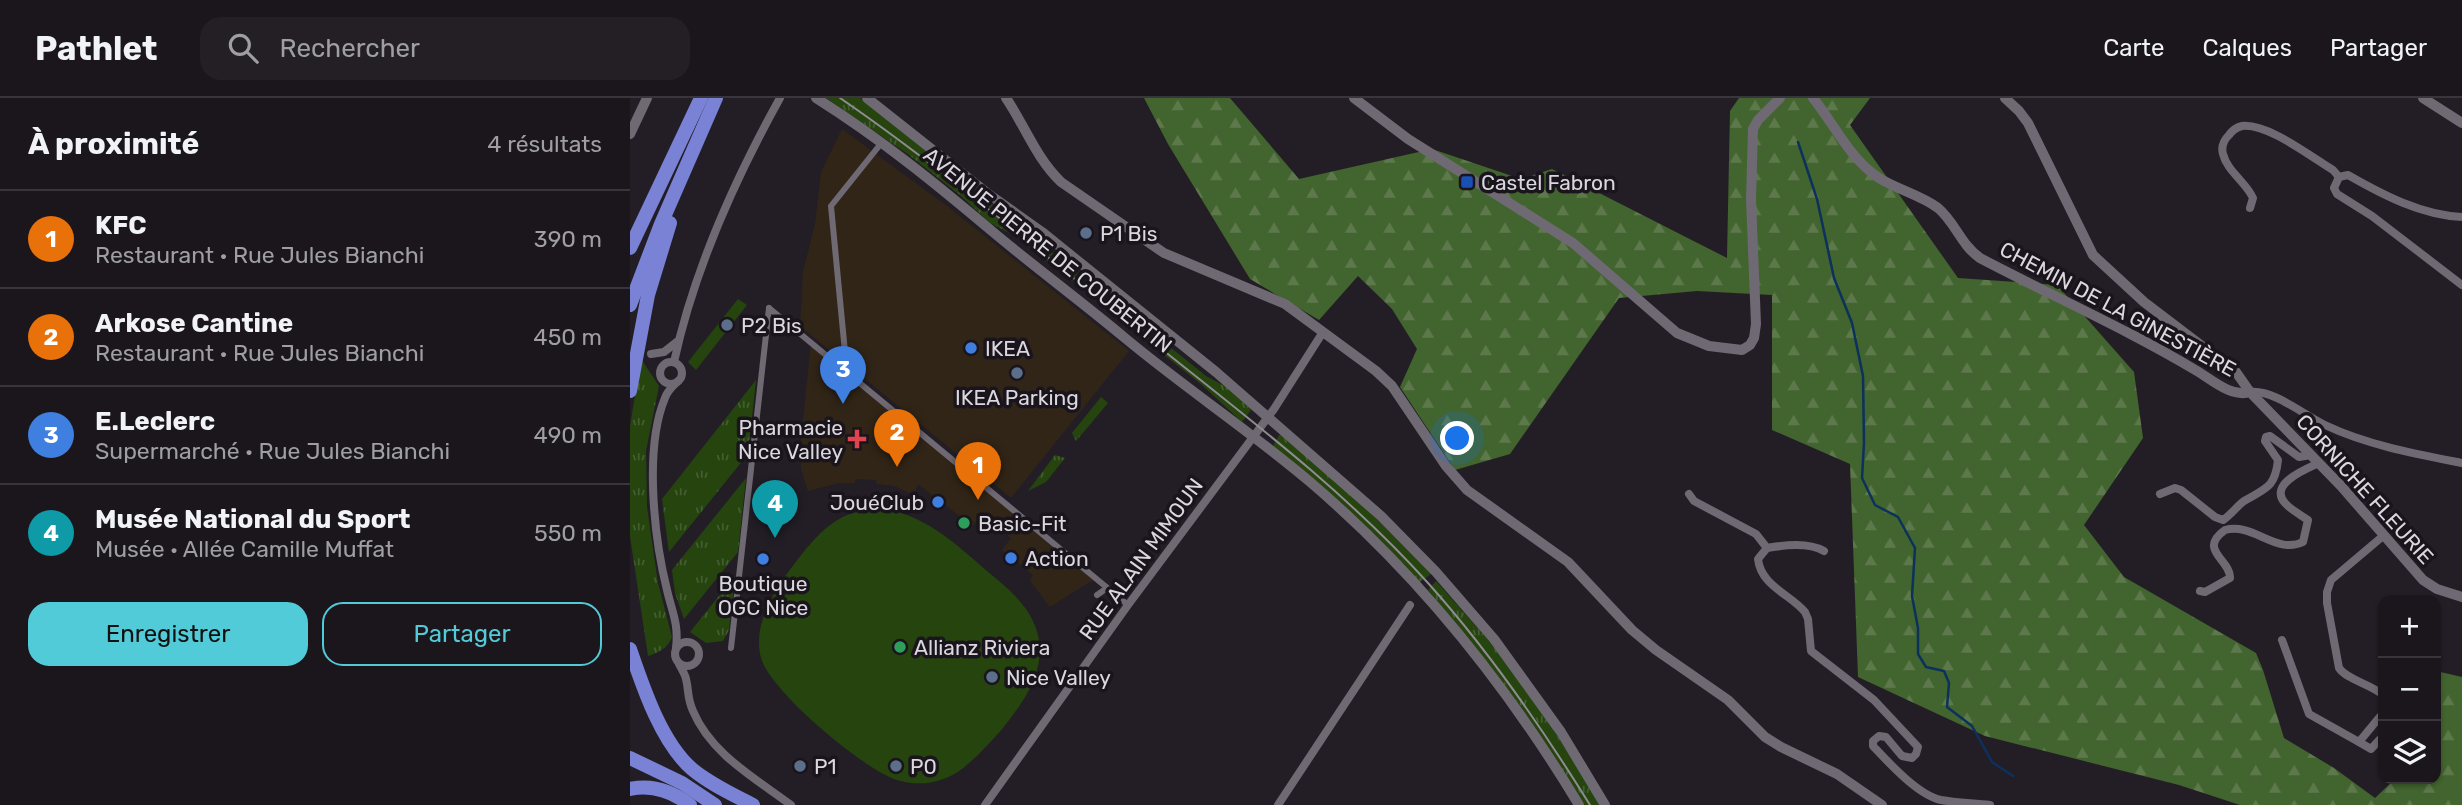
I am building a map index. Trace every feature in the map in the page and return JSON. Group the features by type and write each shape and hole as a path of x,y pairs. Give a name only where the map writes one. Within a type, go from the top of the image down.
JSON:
{"highway":[{"path":"630,391 648,295 707,101"},
{"path":"630,245 707,101"},
{"path":"630,304 682,178"},
{"path":"630,649 649,701 682,759 703,777 753,805"},
{"path":"630,758 681,783 715,805"},
{"path":"630,789 645,786 669,791 690,805"}],"main road":[{"name":"AVENUE PIERRE DE COUBERTIN","path":"816,98 904,159 1129,341 1254,436 1334,503 1423,590 1499,683 1542,744 1579,805"},
{"name":"AVENUE PIERRE DE COUBERTIN","path":"867,98 986,193 1042,232 1216,372 1373,508 1448,586 1517,670 1560,732 1605,805"},
{"path":"1354,98 1408,138 1573,243 1677,332 1709,346 1742,350 1750,345 1754,338 1756,324 1751,199 1753,129 1758,120 1780,98"},
{"name":"CHEMIN DE LA GINESTIÈRE","path":"1813,98 1840,138 1867,167 1879,177 1936,206 1964,244 1980,258 2169,355 2225,388 2238,393 2250,392"},
{"name":"CORNICHE FLEURIE","path":"2250,392 2315,459 2423,580 2437,589 2462,597"}],"street":[{"path":"630,134 647,98"},
{"path":"674,362 705,255 780,98"},
{"path":"1006,98 1048,170 1076,194 1164,253 1270,296 1376,371 1392,386 1457,480 1574,568 1632,630 1728,700 1765,737 1837,774 1882,805"},
{"name":"CHEMIN DE LA GINESTIÈRE","path":"2005,98 2028,123 2093,255 2144,302 2236,372 2250,392"},
{"path":"2423,98 2462,123"},
{"path":"2250,208 2253,198 2249,188 2229,167 2222,147 2231,132 2242,126 2267,131 2333,170 2339,177"},
{"path":"847,373 831,206 879,146"},
{"path":"2339,177 2348,175 2384,195 2443,216 2462,217"},
{"path":"2339,177 2334,188 2337,194 2372,216 2462,285"},
{"path":"730,648 769,308 1128,604"},
{"path":"790,338 795,330"},
{"name":"RUE ALAIN MIMOUN","path":"985,805 1128,604 1268,417 1324,332"},
{"path":"662,366 648,351 664,352 678,341"},
{"path":"666,395 678,381 681,370 674,362 666,362 660,373 666,395 654,451 653,492 667,590 678,629 674,654 686,678 686,690 693,713 716,747 738,767 791,805"},
{"path":"662,380 668,383 678,381"},
{"path":"2250,392 2270,394 2325,425 2367,441 2462,463"},
{"path":"2160,494 2175,488 2180,490 2215,517 2223,520 2243,502 2263,492 2276,476 2278,460 2265,441 2266,437 2270,436 2299,457 2315,459"},
{"path":"2200,591 2205,592 2230,578 2231,572 2214,547 2217,538 2225,530 2242,528 2288,546 2303,542 2308,520 2286,504 2281,496 2282,489 2290,478 2315,459"},
{"path":"1689,494 1694,501 1756,534 1767,548"},
{"path":"2378,691 2342,673 2339,668 2327,603 2331,580 2383,536"},
{"path":"1824,551 1816,547 1784,545 1767,548 1758,559 1759,568 1766,578 1805,611 1811,651 1874,700 1918,747 1912,758 1902,756 1886,737 1879,736 1873,741 1873,746 1927,794 1940,800 1990,805"},
{"path":"1097,595 1107,588"},
{"path":"1278,805 1410,606"},
{"path":"678,629 695,645 699,655 686,678"},
{"path":"2282,640 2309,714 2371,749 2378,741"},
{"path":"676,648 685,642 695,645"},
{"path":"679,664 689,666 696,663"},
{"path":"2359,743 2378,719"}],"shaded area":[{"name":"IKEA","path":"842,129 947,206 1129,351 1011,498 800,326 803,272 815,224 821,172"},
{"name":"Nice Valley","path":"811,343 1097,580 1050,607 1030,581 1033,575 1002,550 1011,538 982,515 972,526 918,484 914,495 894,486 877,484 876,480 855,479 855,483 839,483 808,491 801,469 801,439"}],"green space":[{"path":"826,98 860,98 1078,273 1072,281 1019,238 990,223 909,155"},
{"path":"1144,98 1230,98 1299,179 1432,149 1521,179 1552,169 1727,258 1730,111 1739,98 1870,98 1850,125 1958,278 2057,285 2134,372 2143,438 2084,525 2124,577 2256,653 2284,738 2334,768 2375,798 2390,784 2441,784 2441,672 2462,677 2462,805 2240,805 2179,785 1985,736 1858,677 1850,464 1772,430 1772,295 1697,291 1619,298 1510,454 1455,470 1400,387 1417,349 1392,309 1358,276 1319,320 1250,279 1168,144"},
{"path":"738,299 747,305 696,370 688,362"},
{"path":"1145,327 1206,376 1234,391 1251,410 1242,422 1201,384 1139,335"},
{"path":"641,359 659,386 646,451 647,507 658,583 672,637 662,650 648,656 630,536 630,426"},
{"path":"756,380 748,454 669,552 662,499"},
{"path":"1101,397 1108,403 1076,441 1072,433"},
{"path":"1279,435 1346,489 1431,572 1430,575 1420,582 1273,446"},
{"path":"1055,455 1065,458 1046,482 1028,491"},
{"path":"746,478 738,552 684,619 675,593 672,570"},
{"name":"Allianz Riviera","path":"886,509 925,523 998,580 1026,609 1035,625 1039,641 1037,672 1014,714 973,760 947,778 931,782 897,780 842,746 781,690 761,658 760,630 764,616 777,589 802,554 820,534 838,520 860,511"},
{"path":"735,576 729,630 723,641 706,643 690,632"},
{"path":"1436,581 1490,642 1543,713 1601,805 1584,805 1510,694 1428,590"}],"waterway":[{"path":"1798,142 1817,199 1834,278 1852,323 1863,376 1862,478 1875,505 1898,517 1915,548 1912,596 1918,628 1918,654 1926,667 1944,671 1949,683 1947,707 1972,726 1992,762 2013,776"}],"tram line":[{"path":"840,98 984,206 1281,445 1357,511 1428,583 1472,635 1533,718 1590,805"}],"place":[{"name":"Castel Fabron","path":"1467,182"},
{"name":"P1 Bis","path":"1086,233"},
{"name":"P2 Bis","path":"727,325"},
{"name":"IKEA","path":"971,348"},
{"name":"IKEA Parking","path":"1017,373"},
{"name":"E.Leclerc","path":"843,404"},
{"name":"Pharmacie Nice Valley","path":"857,439"},
{"name":"Arkose Cantine","path":"897,467"},
{"name":"KFC","path":"978,500"},
{"name":"JouéClub","path":"938,502"},
{"name":"Basic-Fit","path":"964,523"},
{"name":"Musée National du Sport","path":"775,538"},
{"name":"Action","path":"1011,558"},
{"name":"Boutique OGC Nice","path":"763,559"},
{"name":"Allianz Riviera","path":"900,647"},
{"name":"Nice Valley","path":"992,677"},
{"name":"P1","path":"800,766"},
{"name":"P0","path":"896,766"}]}
